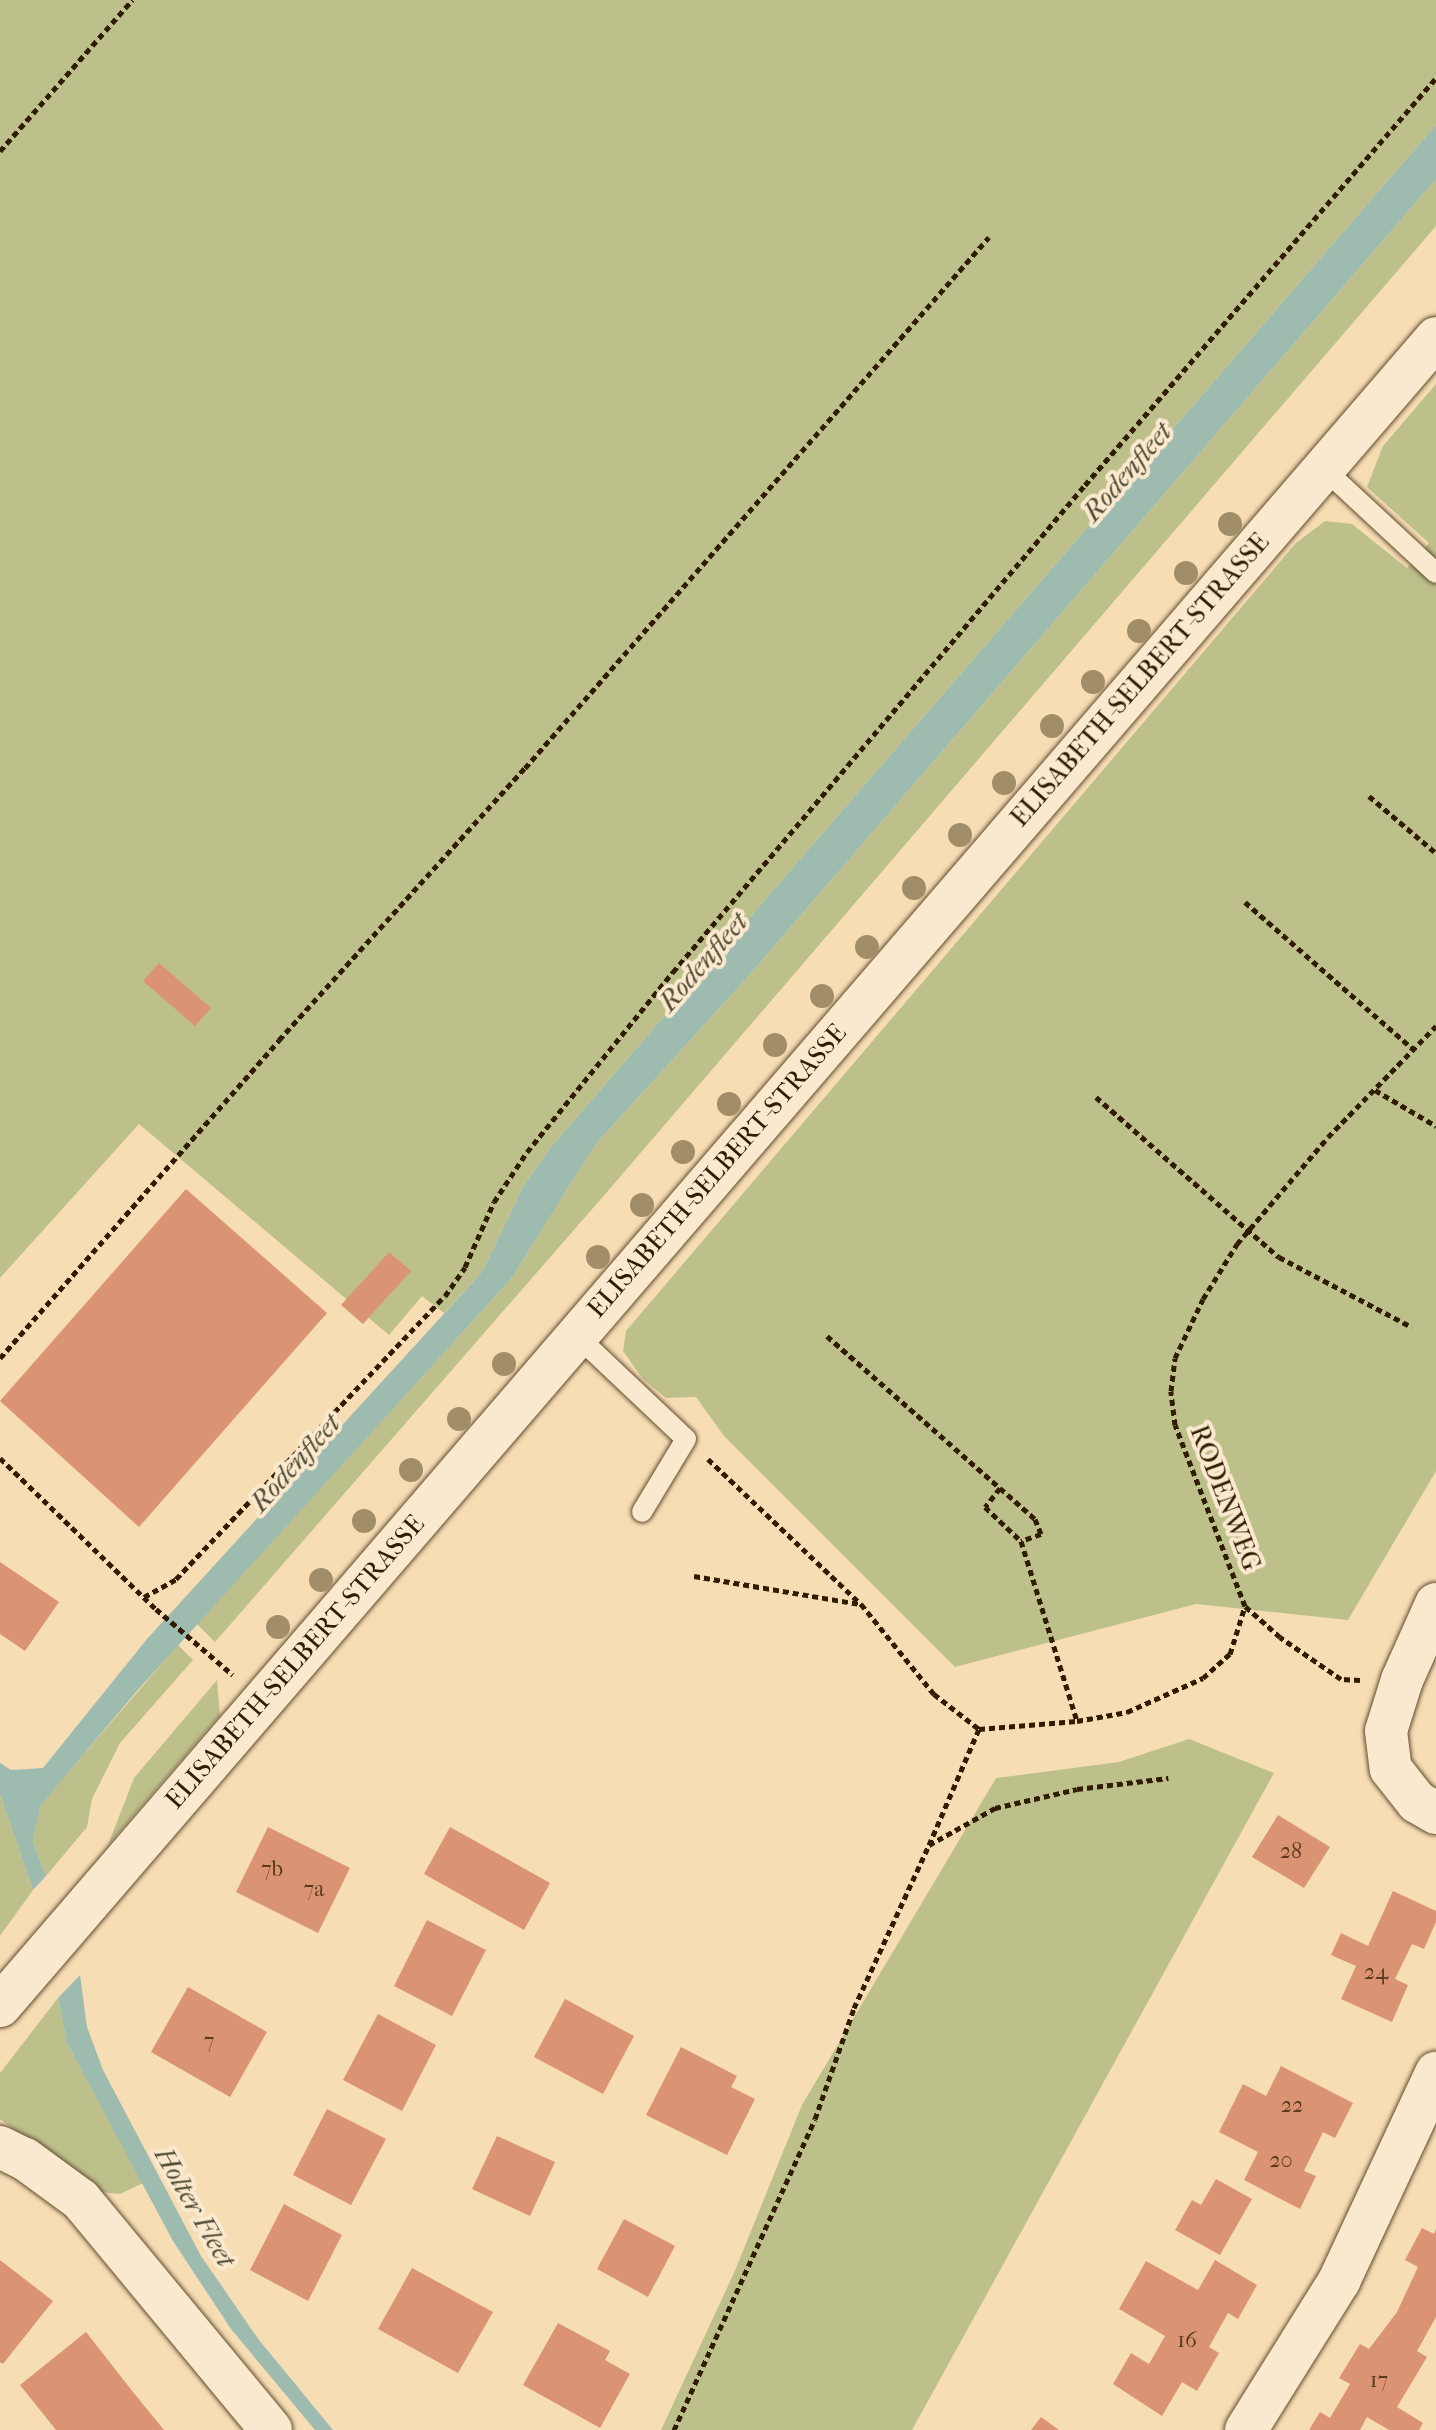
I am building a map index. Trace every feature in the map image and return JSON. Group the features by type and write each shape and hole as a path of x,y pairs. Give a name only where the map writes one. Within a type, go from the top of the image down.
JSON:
{"street":[{"name":"ELISABETH-SELBERT-STRASSE","path":"0,2006 1436,338"},
{"path":"1436,1604 1402,1680 1386,1731 1391,1769 1417,1802 1436,1813"},
{"path":"1246,2430 1339,2281 1436,2073"},
{"path":"0,2147 25,2159 81,2200 271,2430"}],"lane":[{"path":"1323,468 1436,573"},
{"path":"576,1335 686,1439 642,1512"}],"path":[{"path":"0,151 132,0"},
{"path":"144,1597 176,1579 445,1296 465,1267 494,1202 527,1152 663,984 1085,485 1436,78"},
{"path":"0,1358 279,1040 525,768 989,237"},
{"path":"1369,796 1436,853"},
{"path":"1245,902 1414,1050"},
{"name":"RODENWEG","path":"1402,1680 1341,1679 1280,1637 1245,1606 1175,1425 1171,1391 1175,1358 1198,1311 1250,1229 1328,1137 1436,1026"},
{"path":"1375,1090 1436,1126"},
{"path":"1096,1097 1279,1257 1412,1327"},
{"path":"827,1336 1035,1519 1041,1534 1021,1541"},
{"path":"686,1439 861,1604 934,1694 979,1729 1077,1721 1127,1712 1203,1678 1230,1654 1245,1606"},
{"path":"0,1458 156,1609 262,1700"},
{"path":"1000,1488 985,1507 1021,1541 1077,1721"},
{"path":"694,1576 861,1604"},
{"path":"674,2430 809,2133 854,2008 979,1729"},
{"path":"929,1845 995,1808 1077,1789 1168,1778"}],"green space":[{"path":"0,0 1436,0 1436,125 551,1147 524,1185 482,1272 444,1313 422,1296 389,1335 139,1124 0,1278"},
{"path":"1436,179 1436,226 607,1192 215,1642 197,1624 511,1279 595,1145 745,980"},
{"path":"1436,384 1436,1471 1348,1620 1196,1604 955,1667 724,1436 696,1397 666,1398 643,1379 623,1351 626,1331 1296,543 1325,521 1352,524 1407,568 1429,543 1367,487 1383,446"},
{"path":"178,1645 193,1660 120,1743 92,1799 87,1827 46,1876 33,1841 39,1806"},
{"path":"217,1680 220,1715 108,1845 134,1778"},
{"path":"1189,1739 1274,1773 912,2430 661,2430 734,2273 802,2105 996,1778 1119,1762"},
{"path":"0,1794 33,1890 0,1936"},
{"path":"58,1998 67,2043 143,2183 120,2194 99,2192 0,2119 0,2073"}],"shaded area":[{"path":"1436,125 1436,179 745,980 595,1145 511,1279 136,1692 40,1806 33,1841 46,1876 33,1890 0,1794 0,1763 11,1770 43,1768 147,1639 482,1272 524,1185 551,1147"},
{"path":"80,1975 87,2027 103,2070 201,2256 259,2340 333,2430 315,2430 231,2329 173,2241 67,2043 58,1998"}],"building":[{"path":"159,963 211,1008 195,1026 143,981"},
{"path":"186,1189 327,1313 139,1527 0,1401"},
{"path":"389,1252 411,1271 363,1324 341,1305"},
{"path":"0,1562 59,1602 25,1651 0,1634"},
{"path":"1278,1815 1330,1847 1304,1888 1252,1857"},
{"path":"268,1827 350,1868 318,1933 236,1892"},
{"path":"450,1827 550,1883 524,1930 424,1874"},
{"path":"1393,1891 1436,1911 1436,1922 1424,1949 1412,1944 1395,1979 1408,1985 1392,2022 1341,1999 1356,1966 1331,1955 1341,1933 1368,1946"},
{"path":"427,1920 486,1950 452,2016 394,1986"},
{"path":"188,1987 267,2032 230,2097 151,2052"},
{"path":"565,1999 634,2036 603,2094 534,2057"},
{"path":"378,2014 436,2045 402,2111 343,2080"},
{"path":"681,2047 737,2076 731,2087 755,2099 727,2155 646,2115"},
{"path":"1281,2066 1353,2103 1335,2138 1323,2132 1304,2171 1316,2176 1300,2209 1244,2180 1258,2152 1219,2132 1243,2084 1266,2096"},
{"path":"327,2109 386,2139 351,2205 293,2175"},
{"path":"497,2136 555,2162 530,2216 472,2189"},
{"path":"1216,2179 1252,2199 1220,2255 1175,2230 1192,2200 1201,2205"},
{"path":"284,2204 342,2235 308,2301 250,2270"},
{"path":"624,2219 675,2246 648,2297 597,2269"},
{"path":"1422,2228 1434,2234 1436,2229 1436,2317 1417,2351 1427,2357 1397,2407 1423,2423 1419,2430 1389,2430 1367,2417 1360,2430 1309,2430 1320,2412 1330,2418 1350,2384 1339,2378 1360,2344 1369,2349 1397,2312 1418,2267 1405,2260"},
{"path":"0,2260 53,2301 3,2364 0,2362"},
{"path":"1215,2260 1257,2285 1238,2319 1228,2313 1209,2347 1219,2353 1197,2391 1182,2382 1162,2416 1113,2384 1131,2353 1149,2364 1165,2336 1119,2309 1146,2261 1198,2290"},
{"path":"412,2268 493,2312 458,2373 378,2329"},
{"path":"558,2323 610,2351 605,2360 630,2374 600,2428 523,2385"},
{"path":"86,2332 164,2430 56,2430 20,2385"},
{"path":"1041,2417 1059,2430 1031,2430"}],"water label":[{"name":"Rodenfleet","path":"1127,472"},
{"name":"Rodenfleet","path":"703,962"},
{"name":"Rodenfleet","path":"295,1463"},
{"name":"Holter Fleet","path":"195,2207"}]}
